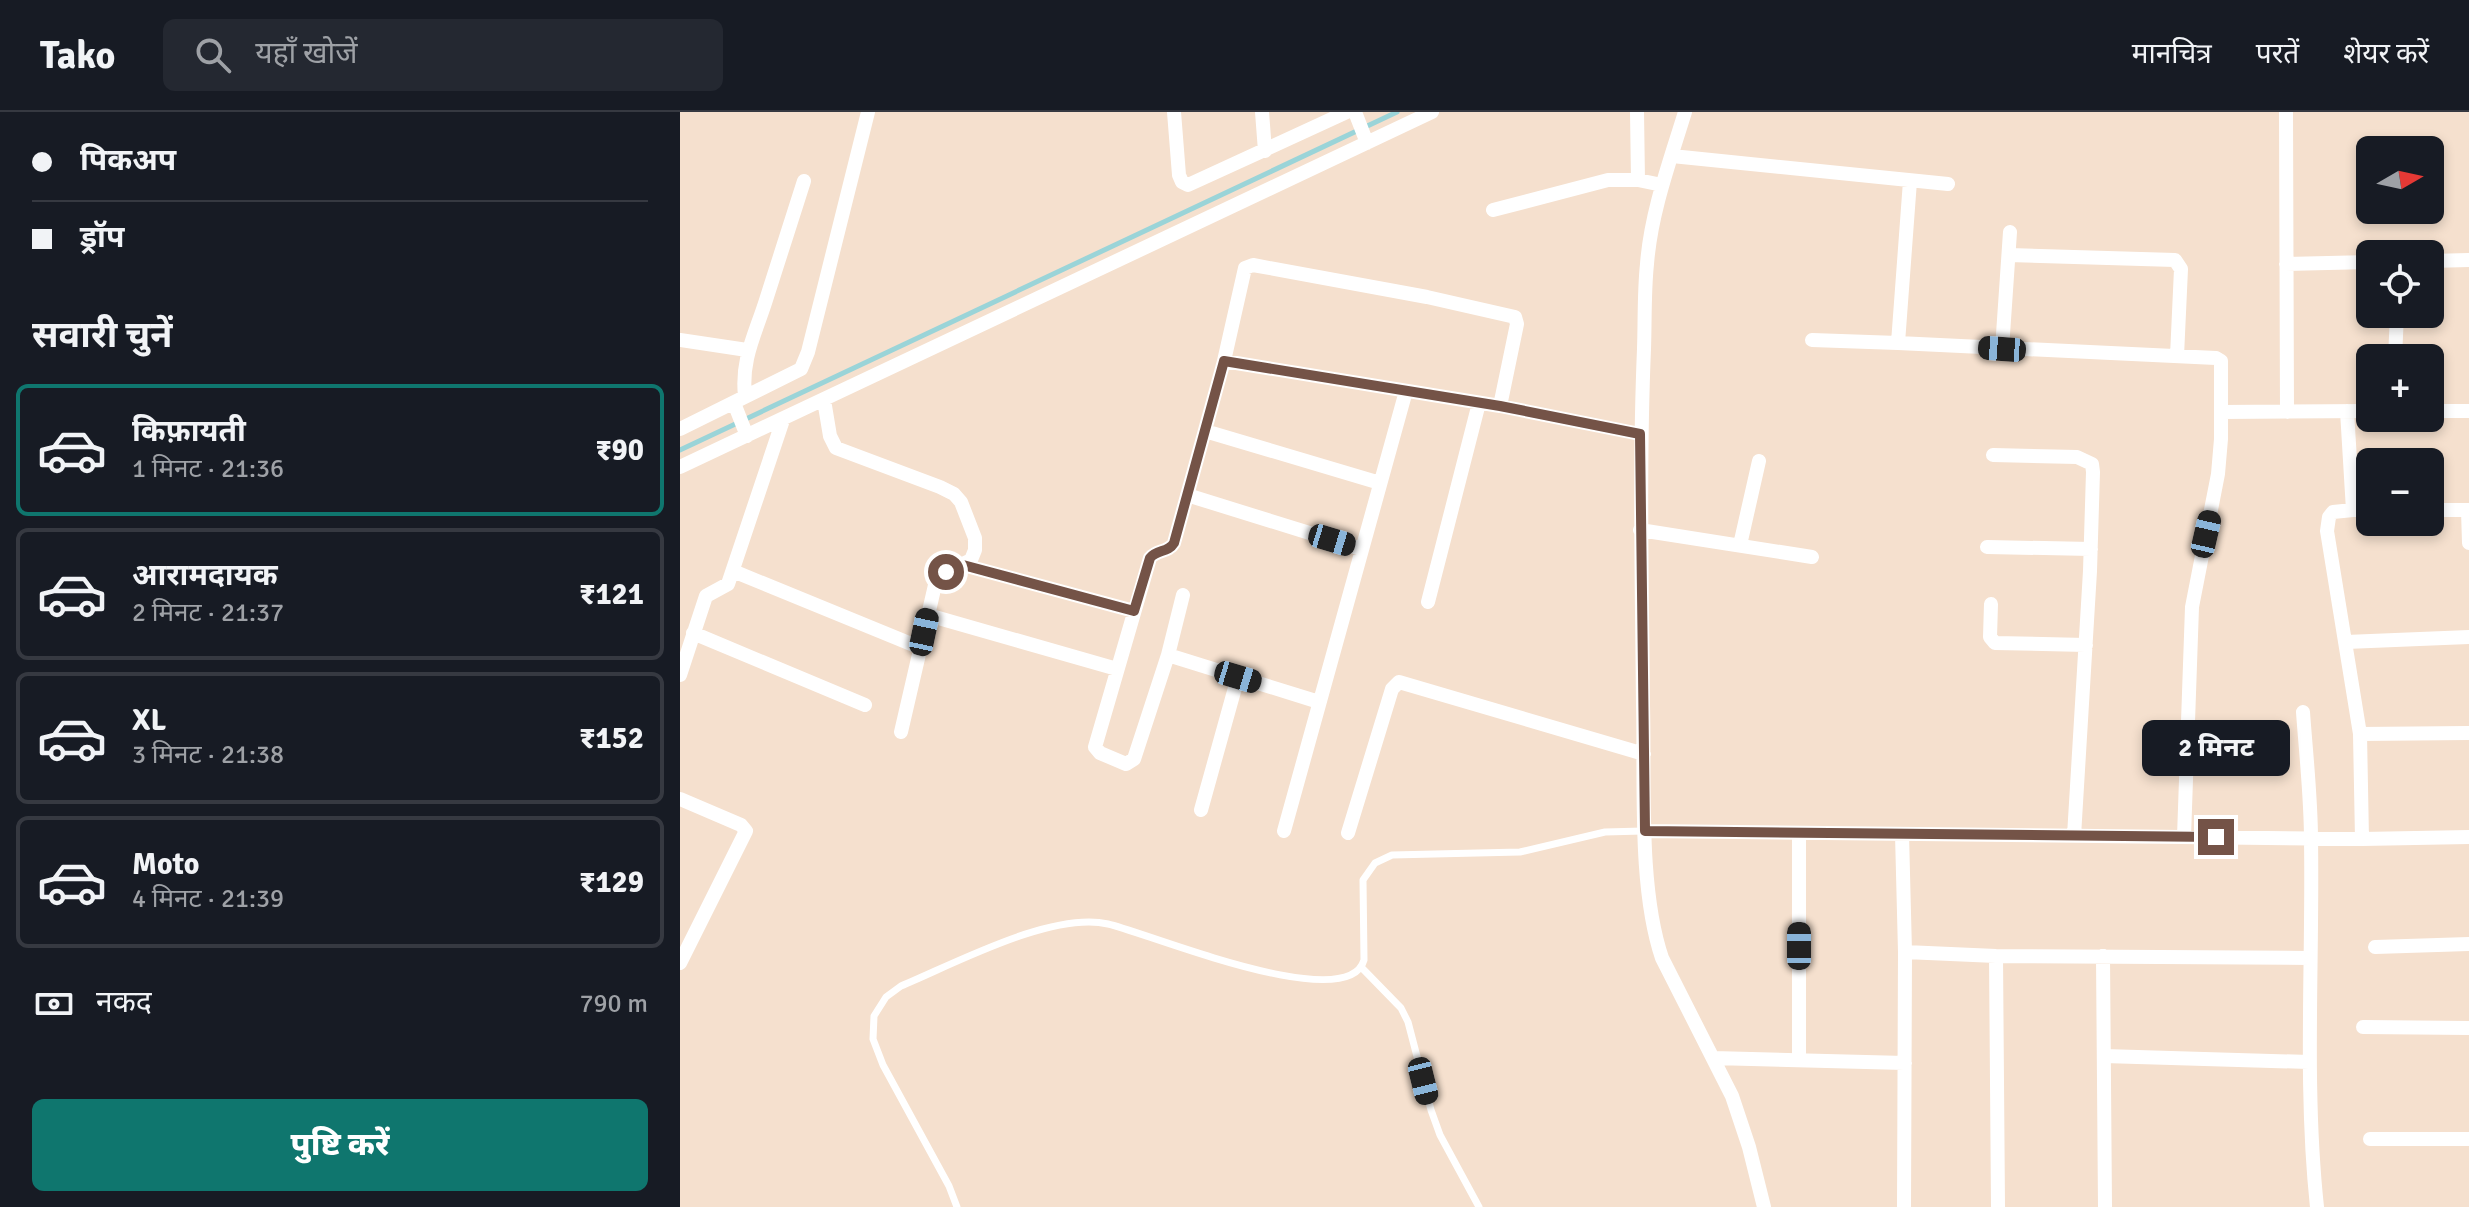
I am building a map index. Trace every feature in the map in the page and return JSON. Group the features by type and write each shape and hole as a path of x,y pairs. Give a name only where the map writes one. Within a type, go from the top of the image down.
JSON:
{"street":[{"path":"680,467 801,369 805,362 868,112"},
{"path":"1174,112 1179,175 1182,182 1188,185 1347,112"},
{"path":"1262,112 1265,151"},
{"path":"680,428 741,415 783,420 1360,128 1432,112"},
{"path":"1637,112 1638,180"},
{"path":"1685,112 1662,185 1647,263 1640,434 1645,831 1654,933 1662,958 1732,1096 1764,1207"},
{"path":"2286,112 2287,412"},
{"path":"1672,156 1948,184"},
{"path":"1493,210 1608,180 1638,180 1662,185"},
{"path":"741,415 747,350 804,181"},
{"path":"1898,343 1910,181"},
{"path":"2002,349 2010,232"},
{"path":"2009,255 2175,260 2181,269 2177,356"},
{"path":"2444,261 2469,260"},
{"path":"2286,264 2356,262"},
{"path":"1183,595 1168,655 1134,759 1126,764 1100,753 1095,747 1150,558 1155,553 1170,549 1174,543 1224,361 1245,268 1253,265 1510,314 1517,324 1500,406"},
{"path":"680,340 747,350"},
{"path":"1812,340 2216,358 2221,361 2221,439 2213,504 2192,607 2184,837"},
{"path":"1224,361 1500,406 1640,434"},
{"path":"1284,831 1406,391"},
{"path":"824,400 830,436 836,448 954,494 972,527 975,550 971,560 939,577 901,732"},
{"path":"1428,602 1479,403"},
{"path":"2347,411 2353,510 2333,512 2328,523 2360,734 2362,839"},
{"path":"2221,412 2356,411"},
{"path":"2444,411 2469,411"},
{"path":"680,675 706,596 725,588 733,571 783,420"},
{"path":"1205,431 1380,483"},
{"path":"1993,455 2077,457 2092,464 2091,549 2074,836"},
{"path":"1740,545 1759,461"},
{"path":"1187,495 1361,549"},
{"path":"2444,510 2469,510 2469,543"},
{"path":"1640,530 1812,557"},
{"path":"1987,547 2091,549"},
{"path":"963,565 1134,611"},
{"path":"733,571 921,648"},
{"path":"1991,604 1990,637 1995,643 2086,645"},
{"path":"928,615 1117,669"},
{"path":"693,633 865,705"},
{"path":"2346,642 2469,637"},
{"path":"1168,655 1319,702"},
{"path":"1201,810 1238,677"},
{"path":"1348,833 1392,689 1399,682 1644,754"},
{"path":"2303,712 2311,837 2309,1062 2311,1152 2317,1207"},
{"path":"2360,734 2469,733"},
{"path":"680,799 741,825 746,831 680,963"},
{"path":"1645,831 2362,839 2469,837"},
{"path":"1799,833 1799,1060"},
{"path":"1902,834 1904,1207"},
{"path":"2375,947 2469,944"},
{"path":"1905,952 1996,956 2310,958"},
{"path":"1996,956 1998,1207"},
{"path":"2103,956 2105,1207"},
{"path":"2363,1027 2469,1028"},
{"path":"2104,1056 2309,1062"},
{"path":"1713,1058 1905,1063"},
{"path":"2370,1139 2469,1139"}],"lane":[{"path":"957,1207 949,1186 883,1065 873,1039 874,1016 886,997 901,986 1038,929 1076,922 1105,923 1248,968 1312,980 1345,978 1362,968 1363,880 1375,863 1392,855 1412,853 1520,852 1605,832 1645,831"},
{"path":"1362,968 1401,1008 1408,1022 1440,1135 1479,1207"}],"shaded area":[{"path":"680,112 2469,112 2469,1207 680,1207"}],"waterway":[{"path":"680,450 1397,112"}],"route":[{"path":"946,572 963,565 1134,611 1150,558 1173,546 1224,361 1500,406 1640,434 1645,831 2216,837"}]}
